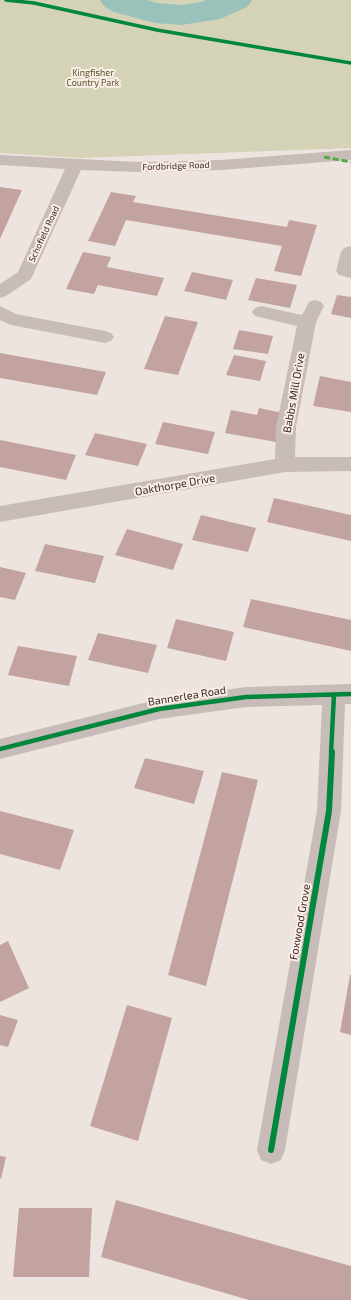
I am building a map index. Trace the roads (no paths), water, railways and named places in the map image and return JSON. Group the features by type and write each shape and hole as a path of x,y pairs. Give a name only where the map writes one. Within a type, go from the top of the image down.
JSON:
{"street":[{"name":"Fordbridge Road","path":"0,160 138,167 221,165 351,155"},
{"name":"Schofield Road","path":"0,292 25,275 75,165"},
{"path":"350,252 345,271 351,272"},
{"path":"0,312 11,319 105,337"},
{"name":"Babbs Mill Drive","path":"261,312 311,314 286,427 285,465"},
{"name":"Oakthorpe Drive","path":"0,514 285,465 351,464"},
{"name":"Bannerlea Road","path":"0,749 159,709 246,697 342,695"},
{"name":"Foxwood Grove","path":"271,1150 329,811 342,695"}],"waterway":[{"path":"117,0 126,5 155,13 181,15 208,12 235,0"}],"park label":[{"name":"Kingfisher Country Park","path":"93,78"}]}
